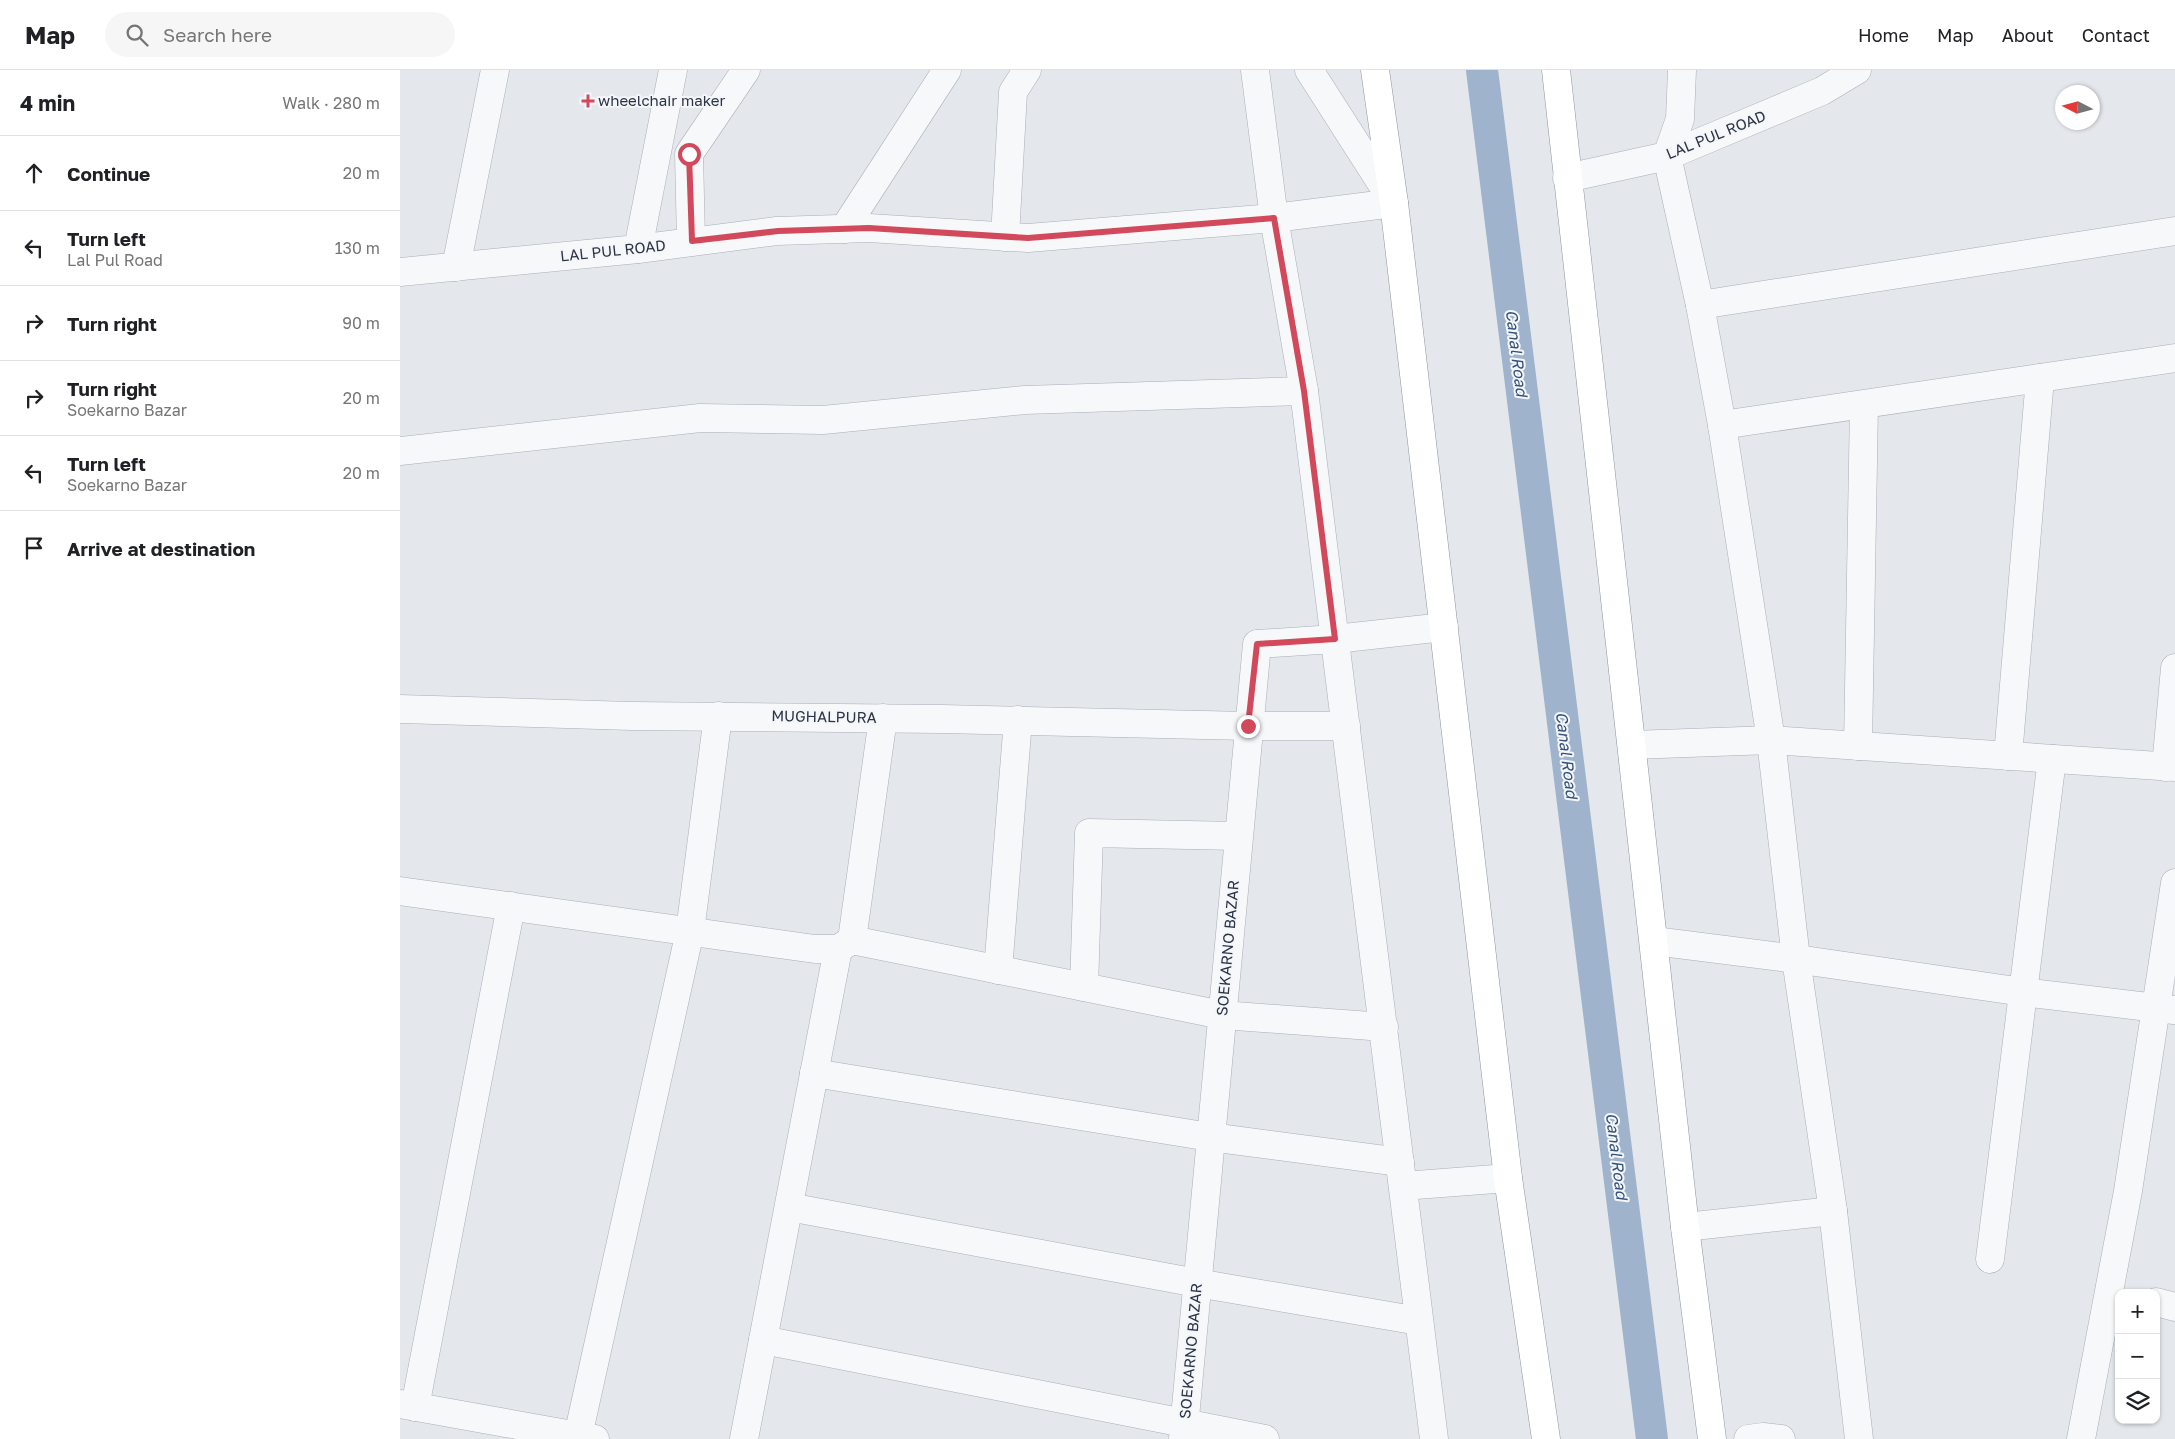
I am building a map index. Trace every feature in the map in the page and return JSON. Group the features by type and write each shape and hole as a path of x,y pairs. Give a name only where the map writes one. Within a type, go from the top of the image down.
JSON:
{"highway":[{"path":"1376,70 1394,203 1508,1178 1546,1439"},
{"path":"1556,70 1685,1227 1712,1439"}],"street":[{"path":"456,267 495,70"},
{"path":"638,249 673,70"},
{"path":"692,241 689,154 746,70"},
{"path":"844,229 947,70"},
{"path":"1255,70 1274,218 1304,391 1434,1439"},
{"path":"1309,70 1394,203"},
{"path":"1682,70 1680,119 1667,156 1700,305 1722,425 1771,740 1796,958 1833,1211 1859,1439"},
{"name":"LAL PUL ROAD","path":"1568,178 1667,156 1822,91 1857,70"},
{"path":"1005,237 1013,92 1020,73"},
{"name":"LAL PUL ROAD","path":"400,272 638,249 778,231 869,228 1028,238 1274,218 1394,203"},
{"path":"1700,305 2175,231"},
{"path":"1722,425 2175,358"},
{"path":"2008,756 2040,378"},
{"path":"400,451 700,418 823,420 1025,400 1304,391"},
{"path":"1858,746 1864,405"},
{"name":"SOEKARNO BAZAR","path":"1184,1431 1257,644 1335,639 1444,627"},
{"path":"1632,745 1771,740 2170,767 2175,668"},
{"name":"MUGHALPURA","path":"400,709 631,716 883,718 1248,726 1346,726"},
{"path":"511,906 407,1406 586,1438 690,931 718,716"},
{"path":"744,1439 814,1073 845,945 883,718"},
{"path":"998,970 1018,720"},
{"path":"1990,1259 2052,759"},
{"path":"1084,987 1089,833 1238,836"},
{"path":"2080,1439 2114,1292 2128,1191 2166,1008 2175,884"},
{"path":"400,891 815,949 845,945 998,970 1222,1015 1384,1027"},
{"path":"1654,940 1796,958 2023,992 2166,1008"},
{"path":"814,1073 1210,1137 1401,1174 1508,1178"},
{"path":"788,1207 1197,1283 1419,1321"},
{"path":"1685,1227 1833,1211"},
{"path":"2160,1303 2175,1307"},
{"path":"763,1340 1184,1431 1265,1439"},
{"path":"1748,1439 1763,1436 1781,1439"}],"waterway":[{"name":"Canal Road","path":"1482,70 1652,1439"}],"place":[{"name":"wheelchair maker","path":"588,101"}],"route":[{"path":"689,154 692,241 778,231 869,228 1028,238 1274,218 1304,391 1335,639 1257,644 1248,726"}]}
